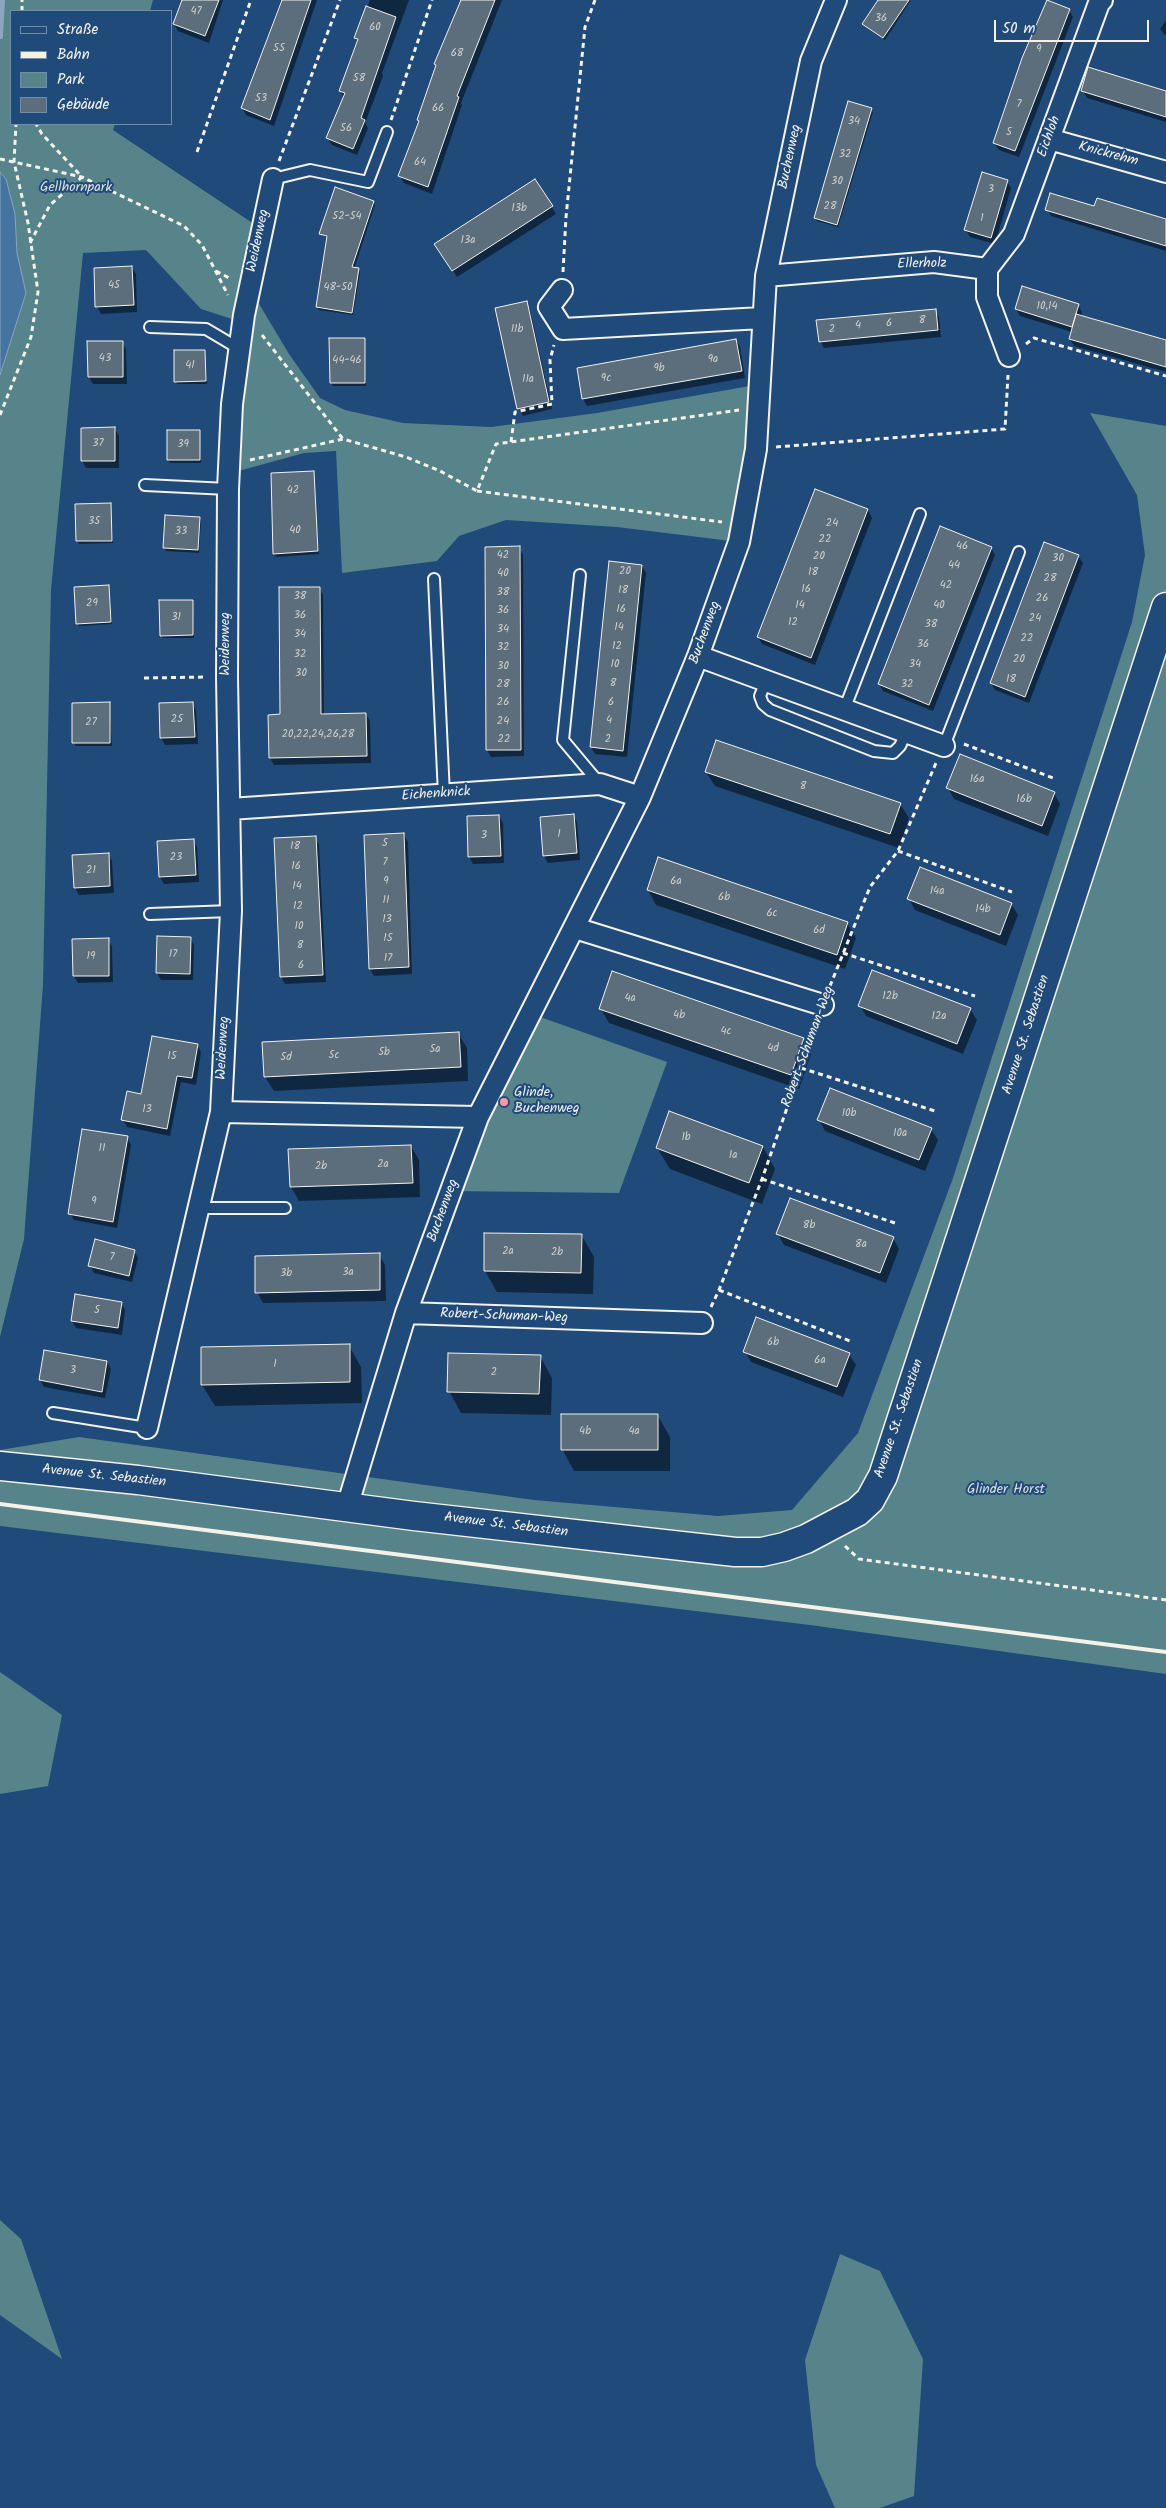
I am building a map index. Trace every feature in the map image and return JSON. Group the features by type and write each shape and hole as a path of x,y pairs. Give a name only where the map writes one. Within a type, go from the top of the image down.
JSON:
{"main road":[{"name":"Avenue St. Sebastien","path":"0,1466 138,1480 347,1508 735,1552 762,1552 784,1547 827,1529 857,1512 870,1500 882,1476 1166,607"}],"street":[{"name":"Buchenweg","path":"347,1508 406,1314 478,1117 576,928 640,797 698,656 743,524 756,448 762,318 766,276 811,61 836,0"},
{"name":"Eichloh","path":"987,269 1014,234 1098,1"},
{"name":"Knickrehm","path":"1049,139 1166,172"},
{"name":"Weidenweg","path":"147,1428 221,1112 231,911 227,677 228,489 238,348 273,179"},
{"name":"Ellerholz","path":"766,276 934,262 987,269"},
{"path":"987,269 987,297 1009,356"},
{"path":"562,290 549,307 562,329 762,318"},
{"path":"698,656 906,733 945,742"},
{"name":"Eichenknick","path":"230,809 600,784 640,797"},
{"path":"576,928 823,1005"},
{"path":"221,1112 478,1117"},
{"name":"Robert-Schuman-Weg","path":"406,1314 702,1323"}],"lane":[{"path":"273,179 310,170 368,182 387,132"},
{"path":"150,328 206,329 238,348"},
{"path":"145,485 228,489"},
{"path":"844,710 920,514"},
{"path":"945,742 1019,552"},
{"path":"580,575 563,740 600,784"},
{"path":"434,579 444,794"},
{"path":"766,682 760,696 763,704 770,710 874,751 893,753 900,746 906,733"},
{"path":"150,914 231,911"},
{"path":"199,1208 285,1208"},
{"path":"53,1412 147,1428"}],"path":[{"path":"197,152 251,0"},
{"path":"273,179 340,0"},
{"path":"387,132 432,0"},
{"path":"562,290 566,217 585,27 595,0"},
{"path":"0,415 31,338 38,292 14,162 16,125"},
{"path":"37,125 42,134 82,177"},
{"path":"0,159 82,177 184,226 202,246 232,304 244,313 342,439"},
{"path":"30,243 50,205 82,177"},
{"path":"511,442 516,412 552,404 550,360 552,350 562,329"},
{"path":"756,448 1005,429 1009,356 1034,338 1166,376"},
{"path":"477,491 496,444 759,407"},
{"path":"230,464 342,439 406,457 440,471 477,491 743,524"},
{"path":"144,678 227,677"},
{"path":"945,742 1054,778"},
{"name":"Robert-Schuman-Weg","path":"702,1323 720,1290 762,1179 823,1005 870,887 898,850 945,742"},
{"path":"898,850 1012,892"},
{"path":"843,953 974,996"},
{"path":"801,1068 938,1112"},
{"path":"762,1179 895,1223"},
{"path":"720,1290 850,1341"},
{"path":"827,1529 858,1559 1166,1600"}],"green space":[{"name":"Gellhornpark","path":"0,0 153,0 150,10 10,10 10,125 115,125 113,130 257,226 246,282 289,354 320,398 345,410 403,423 491,427 597,413 761,384 739,542 617,527 506,520 459,536 437,561 342,573 336,451 304,453 224,475 238,321 201,309 146,250 83,253 51,590 43,985 24,1239 0,1337 0,375 26,293 17,253 15,214 6,179 0,172"},
{"name":"Glinder Horst","path":"1090,413 1166,426 1166,1674 810,1625 0,1526 0,1450 79,1437 534,1500 718,1516 792,1510 858,1433 953,1178 1132,622 1145,555 1137,495"},
{"path":"529,1013 667,1062 619,1193 451,1191"},
{"path":"0,1672 62,1715 48,1786 0,1794"},
{"path":"0,2220 21,2239 62,2359 0,2315"},
{"path":"840,2254 880,2271 923,2359 914,2496 880,2508 835,2508 816,2465 805,2360"}],"water":[{"path":"0,172 6,179 15,214 17,253 26,293 0,375"}],"building":[{"path":"182,0 219,0 205,36 173,24"},
{"path":"282,0 311,0 270,120 241,108"},
{"path":"461,0 495,0 457,96 459,97 428,187 398,176 419,121 417,120 436,65 434,64"},
{"path":"878,0 909,0 883,38 862,24"},
{"path":"1047,0 1070,9 1015,151 993,143 1022,58"},
{"path":"366,6 396,17 361,118 365,120 353,149 326,138 345,93 339,91 358,39 354,38"},
{"path":"1088,67 1166,91 1166,117 1081,91"},
{"path":"848,101 872,108 837,225 814,218"},
{"path":"982,172 1008,180 991,238 964,230"},
{"path":"535,179 553,206 452,271 434,244"},
{"path":"335,187 374,201 352,267 359,268 352,313 316,307 327,236 319,234"},
{"path":"1050,193 1094,206 1097,198 1166,219 1166,246 1045,210"},
{"path":"132,266 134,305 95,307 94,268"},
{"path":"1022,286 1079,304 1072,327 1015,309"},
{"path":"527,301 549,402 517,409 495,308"},
{"path":"936,309 938,330 819,342 816,320"},
{"path":"1076,314 1166,340 1166,367 1069,339"},
{"path":"329,338 365,338 365,383 330,383"},
{"path":"736,339 742,371 582,399 577,368"},
{"path":"87,341 123,341 123,377 88,377"},
{"path":"174,350 205,350 206,381 174,382"},
{"path":"115,427 115,461 81,461 81,428"},
{"path":"167,430 200,430 200,460 167,460"},
{"path":"314,471 318,551 273,554 271,473"},
{"path":"815,489 868,509 811,658 757,637"},
{"path":"111,503 112,541 76,541 75,504"},
{"path":"165,515 200,517 198,550 163,548"},
{"path":"940,526 992,547 929,705 878,684"},
{"path":"1044,542 1079,555 1025,697 990,683"},
{"path":"520,546 521,750 486,750 485,547"},
{"path":"609,561 642,565 623,751 590,747"},
{"path":"109,585 111,622 76,624 74,587"},
{"path":"279,587 320,587 321,714 366,713 367,756 269,758 268,715 280,714"},
{"path":"159,600 193,600 193,635 160,636"},
{"path":"110,702 110,743 72,743 72,703"},
{"path":"193,702 195,737 160,738 159,703"},
{"path":"716,740 901,803 890,834 705,772"},
{"path":"960,754 1055,792 1042,826 946,788"},
{"path":"574,814 577,853 543,856 540,817"},
{"path":"499,815 501,856 468,857 467,816"},
{"path":"404,833 409,967 369,969 364,835"},
{"path":"316,836 323,975 280,977 274,838"},
{"path":"194,839 196,875 159,877 157,841"},
{"path":"109,853 110,886 74,888 72,855"},
{"path":"658,857 848,922 837,955 647,890"},
{"path":"920,867 1012,903 1000,935 907,899"},
{"path":"157,936 191,937 190,974 156,973"},
{"path":"109,938 109,976 73,976 72,939"},
{"path":"872,970 971,1008 957,1044 858,1006"},
{"path":"612,971 804,1038 791,1075 599,1009"},
{"path":"459,1032 461,1067 264,1077 262,1042"},
{"path":"152,1036 198,1044 192,1078 177,1076 167,1129 121,1120 127,1091 141,1094"},
{"path":"830,1088 932,1128 919,1160 817,1120"},
{"path":"669,1111 763,1146 749,1183 656,1148"},
{"path":"82,1129 128,1136 113,1222 68,1214"},
{"path":"411,1145 413,1183 290,1187 288,1149"},
{"path":"790,1198 894,1237 880,1273 776,1234"},
{"path":"484,1233 582,1234 581,1273 484,1271"},
{"path":"95,1239 135,1250 129,1276 88,1266"},
{"path":"380,1253 380,1290 255,1293 255,1256"},
{"path":"75,1294 122,1302 118,1328 71,1321"},
{"path":"756,1317 850,1353 837,1387 743,1352"},
{"path":"350,1344 350,1382 201,1385 201,1347"},
{"path":"44,1350 107,1361 102,1392 39,1380"},
{"path":"448,1353 541,1355 539,1394 447,1392"},
{"path":"561,1414 658,1414 658,1450 561,1450"}],"waterway":[{"path":"0,36 2,0"}],"railway":[{"path":"0,1504 1166,1652"}],"place":[{"name":"Glinde, Buchenweg","path":"504,1102"}]}
